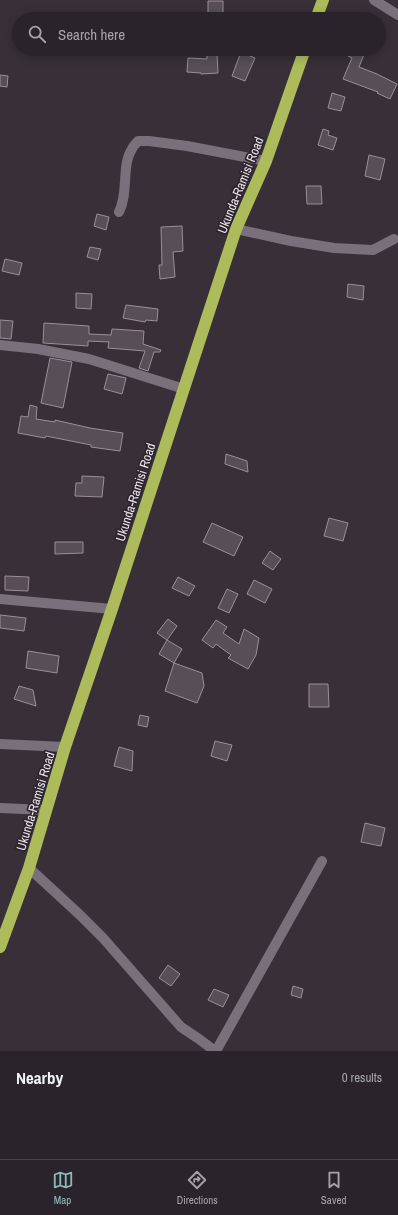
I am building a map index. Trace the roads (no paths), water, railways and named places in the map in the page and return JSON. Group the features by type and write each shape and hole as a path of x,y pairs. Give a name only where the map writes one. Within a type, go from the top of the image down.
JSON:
{"highway":[{"path":"319,12 323,0"},
{"name":"Ukunda-Ramisi Road","path":"0,947 29,868 65,747 112,609 236,229 266,161 303,56"}],"street":[{"path":"374,0 398,15"},
{"path":"120,212 124,200 127,164 131,150 138,142 149,141 187,146 266,161"},
{"path":"236,229 291,241 334,248 373,250 394,239"},
{"path":"0,345 38,349 89,359 184,389"},
{"path":"0,599 112,609"},
{"path":"0,744 65,747"},
{"path":"0,808 46,810"},
{"path":"29,868 103,938 181,1027 215,1051 322,861"}]}
